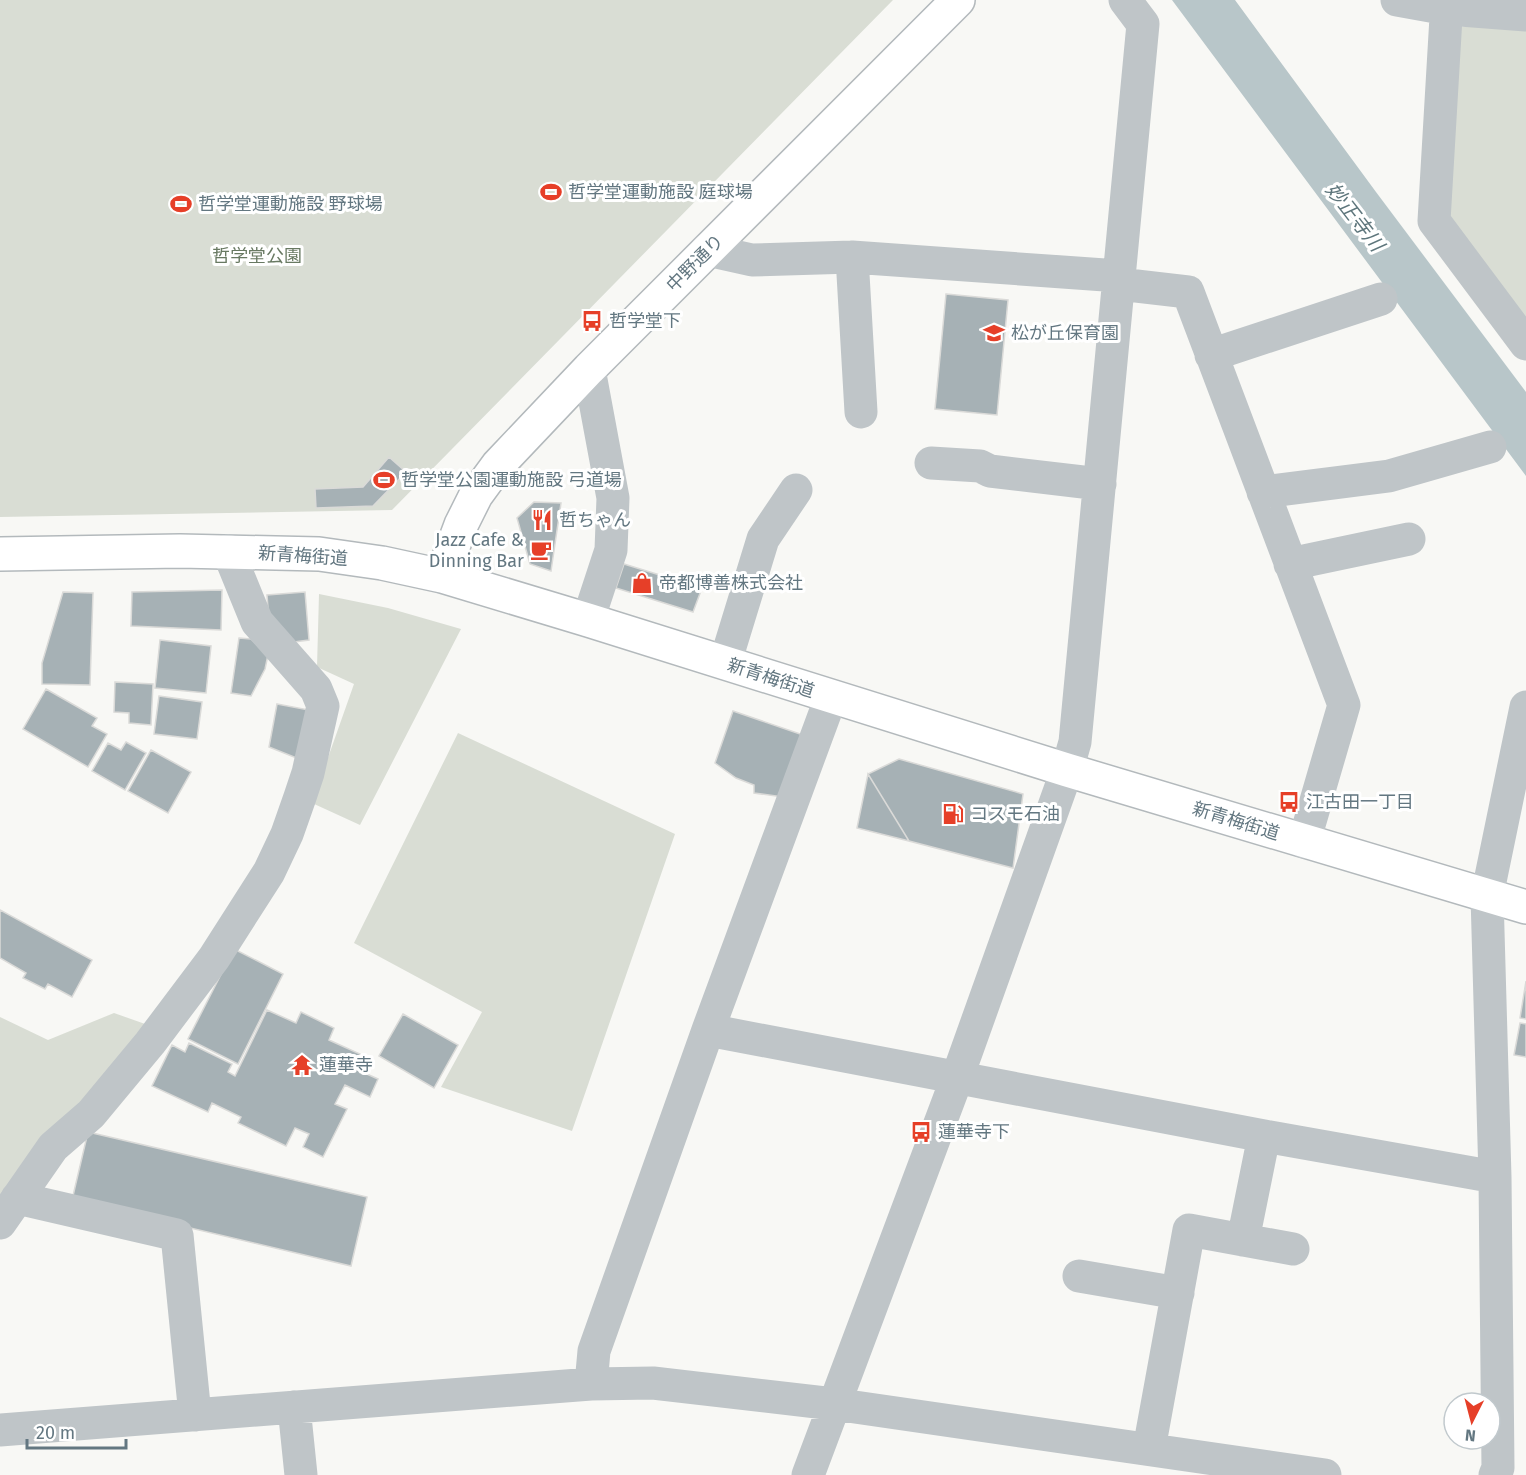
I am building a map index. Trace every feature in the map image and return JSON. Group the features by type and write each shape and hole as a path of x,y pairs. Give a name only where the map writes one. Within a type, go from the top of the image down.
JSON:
{"main road":[{"name":"中野通り","path":"442,576 461,525 476,495 498,465 589,369 958,0"},
{"name":"新青梅街道","path":"0,554 228,552 319,554 382,563 442,576 1067,770 1526,908"}],"street":[{"path":"808,1475 957,1078 1075,742 1143,24 1125,0"},
{"path":"1397,0 1526,15"},
{"path":"1447,5 1434,221 1526,344"},
{"path":"707,250 752,260 852,257 1119,280 1188,292 1344,705 1304,842"},
{"path":"852,257 861,412"},
{"path":"1211,355 1381,299"},
{"path":"588,620 611,550 613,498 589,369"},
{"path":"1263,492 1389,476 1490,447"},
{"path":"931,463 980,466 990,471 1100,484"},
{"path":"725,663 763,539 796,490"},
{"path":"1290,564 1409,539"},
{"path":"195,1415 177,1235 8,1211 53,1147 91,1114 150,1043 214,958 269,872 287,834 303,789 322,706 316,688 257,622 228,552"},
{"path":"591,1384 594,1351 708,1030 831,697"},
{"path":"1494,1475 1498,1468 1495,1177 1487,896 1526,706"},
{"path":"708,1030 1264,1136 1495,1177"},
{"path":"1243,1240 1264,1136"},
{"path":"1149,1449 1189,1230 1293,1250"},
{"path":"1079,1276 1178,1293"},
{"path":"0,1430 591,1384 653,1383 834,1404 1325,1475"},
{"path":"294,1407 301,1475"}],"green space":[{"name":"哲学堂公園","path":"0,0 893,0 392,510 0,517"},
{"path":"1526,23 1526,331 1442,221 1457,27"},
{"path":"319,594 388,608 461,629 360,825 312,803 354,684 317,667"},
{"path":"458,733 675,834 572,1131 441,1087 482,1012 354,943"},
{"path":"114,1013 148,1025 0,1202 0,1017 48,1040"}],"water":[{"name":"妙正寺川","path":"1172,0 1235,0 1526,392 1526,476"}],"building":[{"path":"946,294 1008,300 997,415 935,409"},
{"name":"哲学堂公園運動施設 弓道場","path":"389,457 406,472 373,506 316,508 315,489 363,487"},
{"path":"534,502 561,503 551,571 530,564 517,518"},
{"path":"624,564 702,588 693,612 616,588"},
{"path":"222,590 221,630 131,626 132,592"},
{"path":"63,592 93,593 90,685 42,684 42,663"},
{"path":"305,592 309,640 286,643 269,622 267,595"},
{"path":"239,638 251,639 268,655 265,669 251,696 231,693"},
{"path":"160,640 211,646 206,693 155,688"},
{"path":"115,682 153,684 151,725 129,723 129,713 114,712"},
{"path":"46,689 97,718 92,726 107,734 88,767 23,729"},
{"path":"159,696 202,702 197,739 154,734"},
{"path":"277,704 309,710 299,759 269,747"},
{"path":"733,711 806,736 783,797 754,793 754,785 736,778 715,763"},
{"path":"126,742 146,753 125,790 92,771 108,743 121,750"},
{"path":"151,750 191,772 168,813 128,791"},
{"path":"899,759 1023,794 1013,868 909,841 868,774"},
{"path":"868,774 909,841 857,828"},
{"path":"0,910 92,960 72,997 48,984 45,989 23,978 26,973 0,958"},
{"path":"234,949 283,974 238,1064 188,1039"},
{"path":"1526,981 1526,1019 1520,1018"},
{"path":"267,1010 296,1023 301,1012 334,1028 329,1040 360,1054 353,1068 378,1079 370,1097 345,1085 335,1104 347,1109 323,1157 303,1147 309,1134 295,1128 286,1146 238,1123 241,1117 212,1103 208,1112 152,1086 172,1045 185,1052 189,1043 232,1064 228,1072 235,1076"},
{"path":"403,1014 458,1045 434,1088 379,1056"},
{"path":"1520,1023 1526,1024 1526,1057 1514,1055"},
{"path":"88,1132 367,1197 351,1266 72,1200"}],"place":[{"name":"哲学堂運動施設 庭球場","path":"551,192"},
{"name":"哲学堂運動施設 野球場","path":"181,204"},
{"name":"哲学堂下","path":"592,321"},
{"name":"松が丘保育園","path":"994,333"},
{"name":"哲学堂公園運動施設 弓道場","path":"384,480"},
{"name":"哲ちゃん","path":"542,520"},
{"name":"Jazz Cafe & Dinning Bar","path":"541,550"},
{"name":"帝都博善株式会社","path":"642,583"},
{"name":"江古田一丁目","path":"1289,802"},
{"name":"コスモ石油","path":"953,814"},
{"name":"蓮華寺","path":"302,1065"},
{"name":"蓮華寺下","path":"921,1132"}]}
